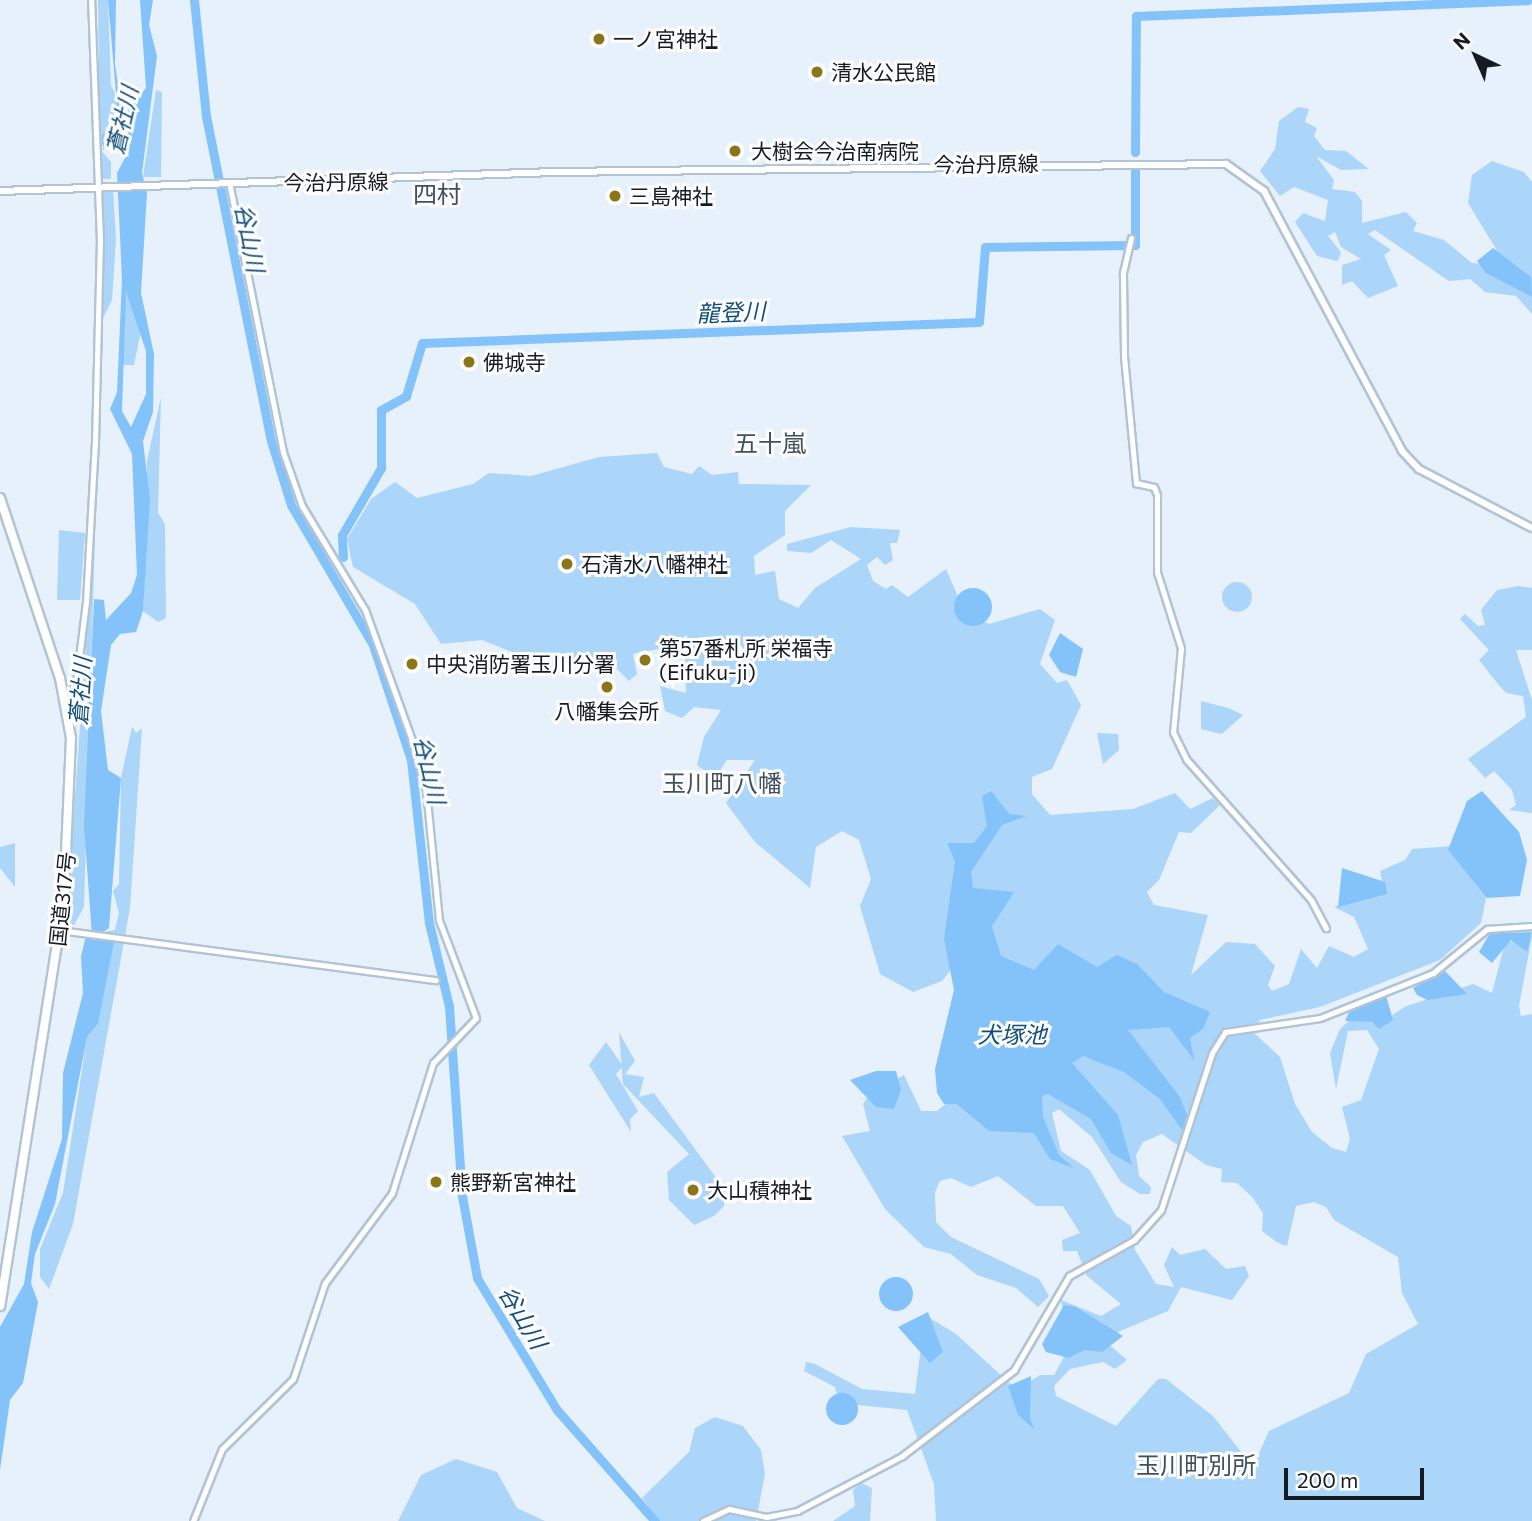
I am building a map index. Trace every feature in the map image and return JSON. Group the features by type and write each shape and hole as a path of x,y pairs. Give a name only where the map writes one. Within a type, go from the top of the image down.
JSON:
{"highway":[{"name":"国道317号","path":"0,498 66,705 71,766 61,930 0,1306"}],"main road":[{"name":"今治丹原線","path":"0,191 228,182 1180,160 1226,164 1264,191 1402,451 1419,469 1532,528"}],"street":[{"path":"66,705 76,682 90,556 100,242 90,0"},
{"path":"193,1521 222,1449 293,1379 325,1283 392,1193 433,1063 476,1018 439,920 426,789 413,743 365,610 302,506 283,452 228,182"},
{"path":"1131,238 1123,274 1124,356 1136,483 1154,487 1157,495 1157,572 1181,648 1173,732 1186,759 1311,900 1326,928"},
{"path":"703,1521 729,1509 766,1517 797,1511 902,1456 1014,1370 1069,1276 1134,1240 1161,1210 1212,1053 1225,1032 1320,1018 1433,973 1487,929 1532,926"},
{"path":"61,930 436,980"}],"shaded area":[{"path":"98,0 108,0 111,85 118,100 117,125 105,133 101,150 111,162 111,179 100,179"},
{"path":"156,90 162,92 161,177 143,177"},
{"path":"1298,107 1309,109 1305,122 1317,128 1314,136 1325,150 1346,151 1369,169 1341,170 1316,156 1334,180 1332,189 1355,192 1362,201 1362,223 1406,212 1417,223 1413,231 1444,240 1472,263 1507,267 1468,203 1472,175 1492,161 1524,172 1532,182 1532,314 1516,296 1485,292 1470,279 1449,281 1375,230 1368,234 1391,250 1384,255 1398,286 1368,298 1352,281 1342,285 1342,265 1361,259 1341,247 1335,232 1328,236 1341,252 1338,261 1317,256 1295,222 1303,213 1325,221 1328,200 1294,187 1280,196 1260,171 1275,149 1279,121"},
{"path":"100,189 113,189 116,239 112,300 101,322"},
{"path":"125,290 141,331 134,365 122,365"},
{"path":"161,397 158,513 165,524 166,618 158,622 143,611 147,461"},
{"path":"657,453 664,467 692,474 699,466 712,475 738,472 739,484 811,485 785,511 785,535 754,556 755,575 775,571 779,599 798,608 815,588 861,559 831,540 811,553 787,551 787,544 851,527 900,530 897,543 890,543 893,560 885,565 877,557 867,565 873,581 886,589 892,585 908,597 946,569 965,613 989,624 1040,609 1055,620 1040,664 1057,683 1067,680 1081,705 1052,769 1032,777 1032,794 1050,815 1133,809 1175,793 1190,809 1213,798 1220,805 1191,833 1179,832 1159,880 1147,892 1154,905 1208,915 1191,975 1226,942 1255,944 1275,966 1268,985 1272,991 1289,984 1301,949 1317,968 1329,946 1354,957 1368,949 1354,917 1334,907 1384,889 1380,871 1405,860 1412,849 1452,846 1488,888 1481,923 1440,960 1320,1007 1260,1020 1253,1032 1280,1057 1295,1104 1312,1132 1332,1148 1346,1152 1350,1139 1342,1107 1361,1100 1379,1049 1367,1030 1348,1031 1336,1089 1330,1053 1340,1029 1351,1019 1380,1024 1404,1007 1473,984 1492,993 1505,943 1532,936 1519,1006 1521,1016 1532,1014 1532,1521 936,1521 934,1484 907,1410 839,1403 835,1387 804,1371 806,1362 815,1364 862,1389 915,1394 925,1315 956,1334 1017,1390 1040,1375 1054,1375 1071,1344 1105,1341 1127,1360 1115,1369 1103,1362 1070,1369 1054,1386 1056,1396 1116,1426 1158,1379 1166,1379 1213,1416 1253,1467 1269,1431 1349,1393 1366,1354 1418,1324 1402,1293 1398,1257 1334,1220 1326,1207 1314,1202 1296,1206 1287,1246 1278,1243 1262,1231 1263,1213 1252,1197 1237,1183 1221,1182 1222,1169 1206,1165 1162,1134 1143,1142 1136,1155 1139,1176 1151,1187 1150,1194 1140,1194 1121,1182 1092,1137 1059,1109 1052,1113 1061,1151 1090,1170 1116,1216 1131,1226 1135,1250 1156,1284 1174,1287 1164,1265 1172,1247 1180,1255 1205,1249 1226,1269 1245,1266 1249,1276 1232,1300 1181,1287 1168,1311 1106,1337 1063,1313 1061,1300 1101,1316 1121,1304 1087,1276 1077,1251 1063,1251 1062,1240 1080,1233 1063,1206 1036,1206 998,1176 971,1187 951,1178 940,1181 935,1192 936,1222 951,1237 1039,1279 1049,1296 1038,1307 1016,1288 977,1275 951,1254 924,1247 885,1209 842,1136 870,1131 863,1104 869,1095 904,1075 921,1111 937,1111 964,1089 1037,981 959,960 942,981 913,992 880,974 860,906 871,879 859,840 842,831 816,847 810,888 755,842 726,803 755,760 727,760 709,787 708,773 697,765 704,737 721,710 694,707 682,718 665,711 660,686 686,693 685,653 663,648 633,654 637,674 629,681 615,667 604,677 583,658 552,668 482,640 441,644 415,604 353,567 347,539 371,499 395,482 417,498 473,484 489,473 531,476 599,457"},
{"path":"96,501 84,907 74,925 66,924"},
{"path":"59,530 85,533 80,600 57,600"},
{"path":"1237,582 1243,583 1251,591 1251,603 1243,611 1237,612 1231,611 1223,603 1222,597 1223,591 1231,583"},
{"path":"1519,586 1532,588 1532,650 1516,650 1532,700 1532,813 1509,810 1516,805 1512,790 1494,771 1485,778 1468,759 1526,717 1523,696 1506,693 1493,678 1479,660 1489,650 1460,619 1465,614 1478,626 1485,625 1481,610 1497,590"},
{"path":"1201,701 1243,715 1222,734 1201,729"},
{"path":"132,727 136,733 142,728 130,908 73,1224 49,1289 40,1277 40,1249 63,1193 87,1037 98,1024 103,932 115,930 119,913 113,891 119,884 121,778"},
{"path":"1097,733 1118,734 1119,750 1103,764"},
{"path":"15,843 15,887 0,868 0,847"},
{"path":"619,1032 635,1061 625,1074 644,1077 639,1097 654,1093 725,1190 724,1206 714,1216 694,1225 669,1200 667,1172 689,1154 623,1084"},
{"path":"606,1042 623,1066 616,1074 638,1111 630,1119 631,1132 589,1065"},
{"path":"715,1417 743,1426 761,1450 765,1474 756,1521 659,1521 642,1498 689,1452 695,1428"},
{"path":"456,1459 497,1472 517,1508 545,1521 398,1521 421,1475"},
{"path":"861,1483 872,1488 870,1521 833,1521 855,1506 853,1490"}],"water":[{"path":"108,0 116,0 115,65 122,108 119,132 103,150 102,136 118,117"},
{"path":"140,0 153,0 149,25 157,56 142,173 147,193 141,293 154,354 153,412 143,441 150,500 143,611 136,632 120,634 111,645 101,711 108,770 121,778 109,928 103,932 114,942 98,1024 87,1037 55,1204 35,1254 31,1283 38,1302 23,1383 10,1400 0,1470 0,1327 24,1284 32,1232 62,1139 63,1073 83,993 81,956 86,936 92,936 84,826 94,599 104,600 106,620 131,593 137,575 132,454 110,409 117,392 122,279 117,173 127,154 122,146 129,108 146,88","holes":["126,292 146,351 146,394 131,427 122,411"]},
{"path":"1493,248 1531,277 1532,297 1486,273 1477,261"},
{"path":"973,588 987,593 992,607 987,621 973,626 959,621 954,607 959,593"},
{"path":"1060,633 1083,649 1076,677 1060,672 1049,655"},
{"name":"犬塚池","path":"991,791 1009,814 1026,816 1002,825 971,872 973,888 1014,892 992,926 1001,956 1034,970 1058,944 1097,967 1117,955 1137,964 1164,992 1210,1012 1203,1029 1190,1038 1194,1060 1169,1027 1128,1030 1180,1097 1187,1115 1182,1130 1160,1099 1124,1072 1083,1056 1072,1063 1118,1115 1132,1165 1111,1153 1091,1119 1048,1094 1042,1096 1043,1117 1059,1155 1074,1168 1050,1159 1034,1133 989,1131 957,1104 944,1104 937,1093 935,1069 954,990 944,939 955,861 947,843 974,843 987,826 982,796"},
{"path":"1482,791 1519,832 1527,860 1520,896 1487,898 1448,850 1467,801"},
{"path":"1342,868 1385,882 1387,894 1338,907"},
{"path":"1532,932 1527,952 1511,940 1492,963 1479,952 1490,933"},
{"path":"1445,971 1467,994 1427,1000 1417,995 1413,988"},
{"path":"1385,992 1393,1020 1379,1029 1372,1022 1345,1021 1350,1010"},
{"path":"876,1071 896,1071 901,1090 894,1109 876,1107 850,1080"},
{"path":"896,1277 908,1282 913,1294 908,1306 896,1311 884,1306 879,1294 884,1282"},
{"path":"1064,1305 1076,1307 1123,1336 1102,1352 1084,1350 1069,1358 1046,1352 1042,1344"},
{"path":"928,1312 943,1352 930,1363 898,1327"},
{"path":"1031,1376 1030,1418 1034,1429 1018,1415 1008,1386"},
{"path":"842,1393 853,1398 858,1409 853,1420 842,1425 831,1420 826,1409 831,1398"}],"waterway":[{"name":"谷山川","path":"194,0 206,116 271,441 291,505 373,645 411,760 429,923 449,1006 462,1196 477,1278 557,1410 655,1521"},
{"name":"龍登川","path":"1135,152 1136,16 1528,0"},
{"name":"龍登川","path":"343,557 342,535 381,468 381,410 406,396 422,343 979,322 985,247 1135,245 1135,166"}],"place":[{"name":"一ノ宮神社","path":"599,39"},
{"name":"清水公民館","path":"817,72"},
{"name":"大樹会今治南病院","path":"735,151"},
{"name":"三島神社","path":"615,196"},
{"name":"佛城寺","path":"469,362"},
{"name":"石清水八幡神社","path":"567,564"},
{"name":"第57番札所 栄福寺 (Eifuku-ji)","path":"645,660"},
{"name":"中央消防署玉川分署","path":"412,664"},
{"name":"八幡集会所","path":"607,687"},
{"name":"熊野新宮神社","path":"436,1182"},
{"name":"大山積神社","path":"693,1190"}],"district":[{"name":"四村","path":"437,194"},
{"name":"五十嵐","path":"770,443"},
{"name":"玉川町八幡","path":"722,783"},
{"name":"玉川町別所","path":"1196,1465"}],"water label":[{"name":"蒼社川","path":"122,120"},
{"name":"蒼社川","path":"80,691"}]}
